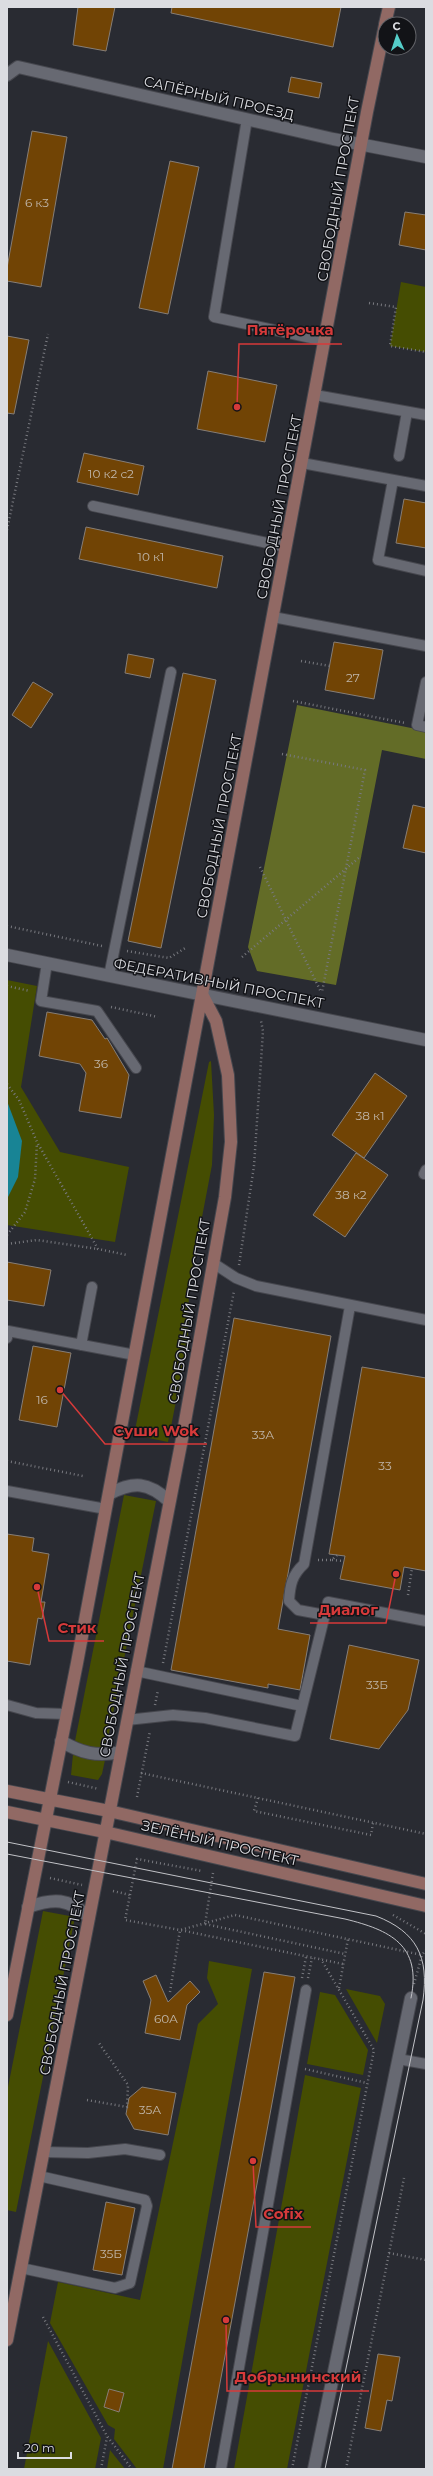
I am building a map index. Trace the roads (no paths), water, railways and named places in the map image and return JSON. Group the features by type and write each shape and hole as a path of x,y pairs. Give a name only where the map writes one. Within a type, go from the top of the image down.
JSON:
{"main road":[{"name":"СВОБОДНЫЙ ПРОСПЕКТ","path":"7,2015 109,1494 379,56"},
{"name":"СВОБОДНЫЙ ПРОСПЕКТ","path":"7,2340 169,1501 229,1169 230,1114 228,1075 222,1041 216,1021 203,996"},
{"name":"ЗЕЛЁНЫЙ ПРОСПЕКТ","path":"7,1791 109,1811 426,1884"},
{"name":"ЗЕЛЁНЫЙ ПРОСПЕКТ","path":"7,1812 105,1832 426,1906"}],"street":[{"name":"САПЁРНЫЙ ПРОЕЗД","path":"7,75 18,67 247,120 361,145 426,157"},
{"name":"ФЕДЕРАТИВНЫЙ ПРОСПЕКТ","path":"7,955 203,996 426,1040"},
{"path":"109,1494 124,1486 140,1485 157,1490 169,1501"},
{"path":"61,1741 73,1749 89,1754 105,1755 120,1752"},
{"path":"28,1907 46,1901 62,1901 78,1906 89,1917"},
{"path":"314,2469 411,1998"}],"lane":[{"path":"247,120 214,317 325,341"},
{"path":"315,395 426,415"},
{"path":"399,456 408,412"},
{"path":"302,463 426,486"},
{"path":"393,480 378,560 426,571"},
{"path":"93,506 286,547"},
{"path":"273,617 426,646"},
{"path":"109,976 171,672"},
{"path":"422,726 426,682"},
{"path":"48,964 41,1001 98,1012 136,1068"},
{"path":"213,1263 236,1278 256,1286 426,1320"},
{"path":"81,1345 92,1287"},
{"path":"325,1615 298,1610 289,1601 290,1584 296,1572 304,1564 350,1306"},
{"path":"7,1338 8,1331 135,1355"},
{"path":"7,1491 106,1509"},
{"path":"127,1720 172,1715 205,1718 295,1736 328,1602 426,1621"},
{"path":"136,1671 302,1706"},
{"path":"7,1704 36,1713 66,1714"},
{"path":"220,2469 306,1990"},
{"path":"398,2059 426,2064"},
{"path":"44,2152 88,2153 125,2149 160,2156"},
{"path":"21,2268 115,2288 130,2283 147,2206 145,2200 39,2176"}],"water":[{"path":"7,1101 22,1141 18,1177 7,1199"}],"tram line":[{"path":"7,1842 376,1916 390,1922 401,1930 410,1938 417,1948 422,1959 424,1971 423,2000 325,2469"},
{"path":"7,1854 361,1923 389,1935 399,1943 407,1953 412,1965 413,1980 411,1998"}],"place":[{"name":"Пятёрочка","path":"237,407"},
{"name":"Суши Wok","path":"60,1390"},
{"name":"Диалог","path":"396,1574"},
{"name":"Стик","path":"37,1587"},
{"name":"Cofix","path":"253,2161"},
{"name":"Добрынинский","path":"226,2320"}]}
